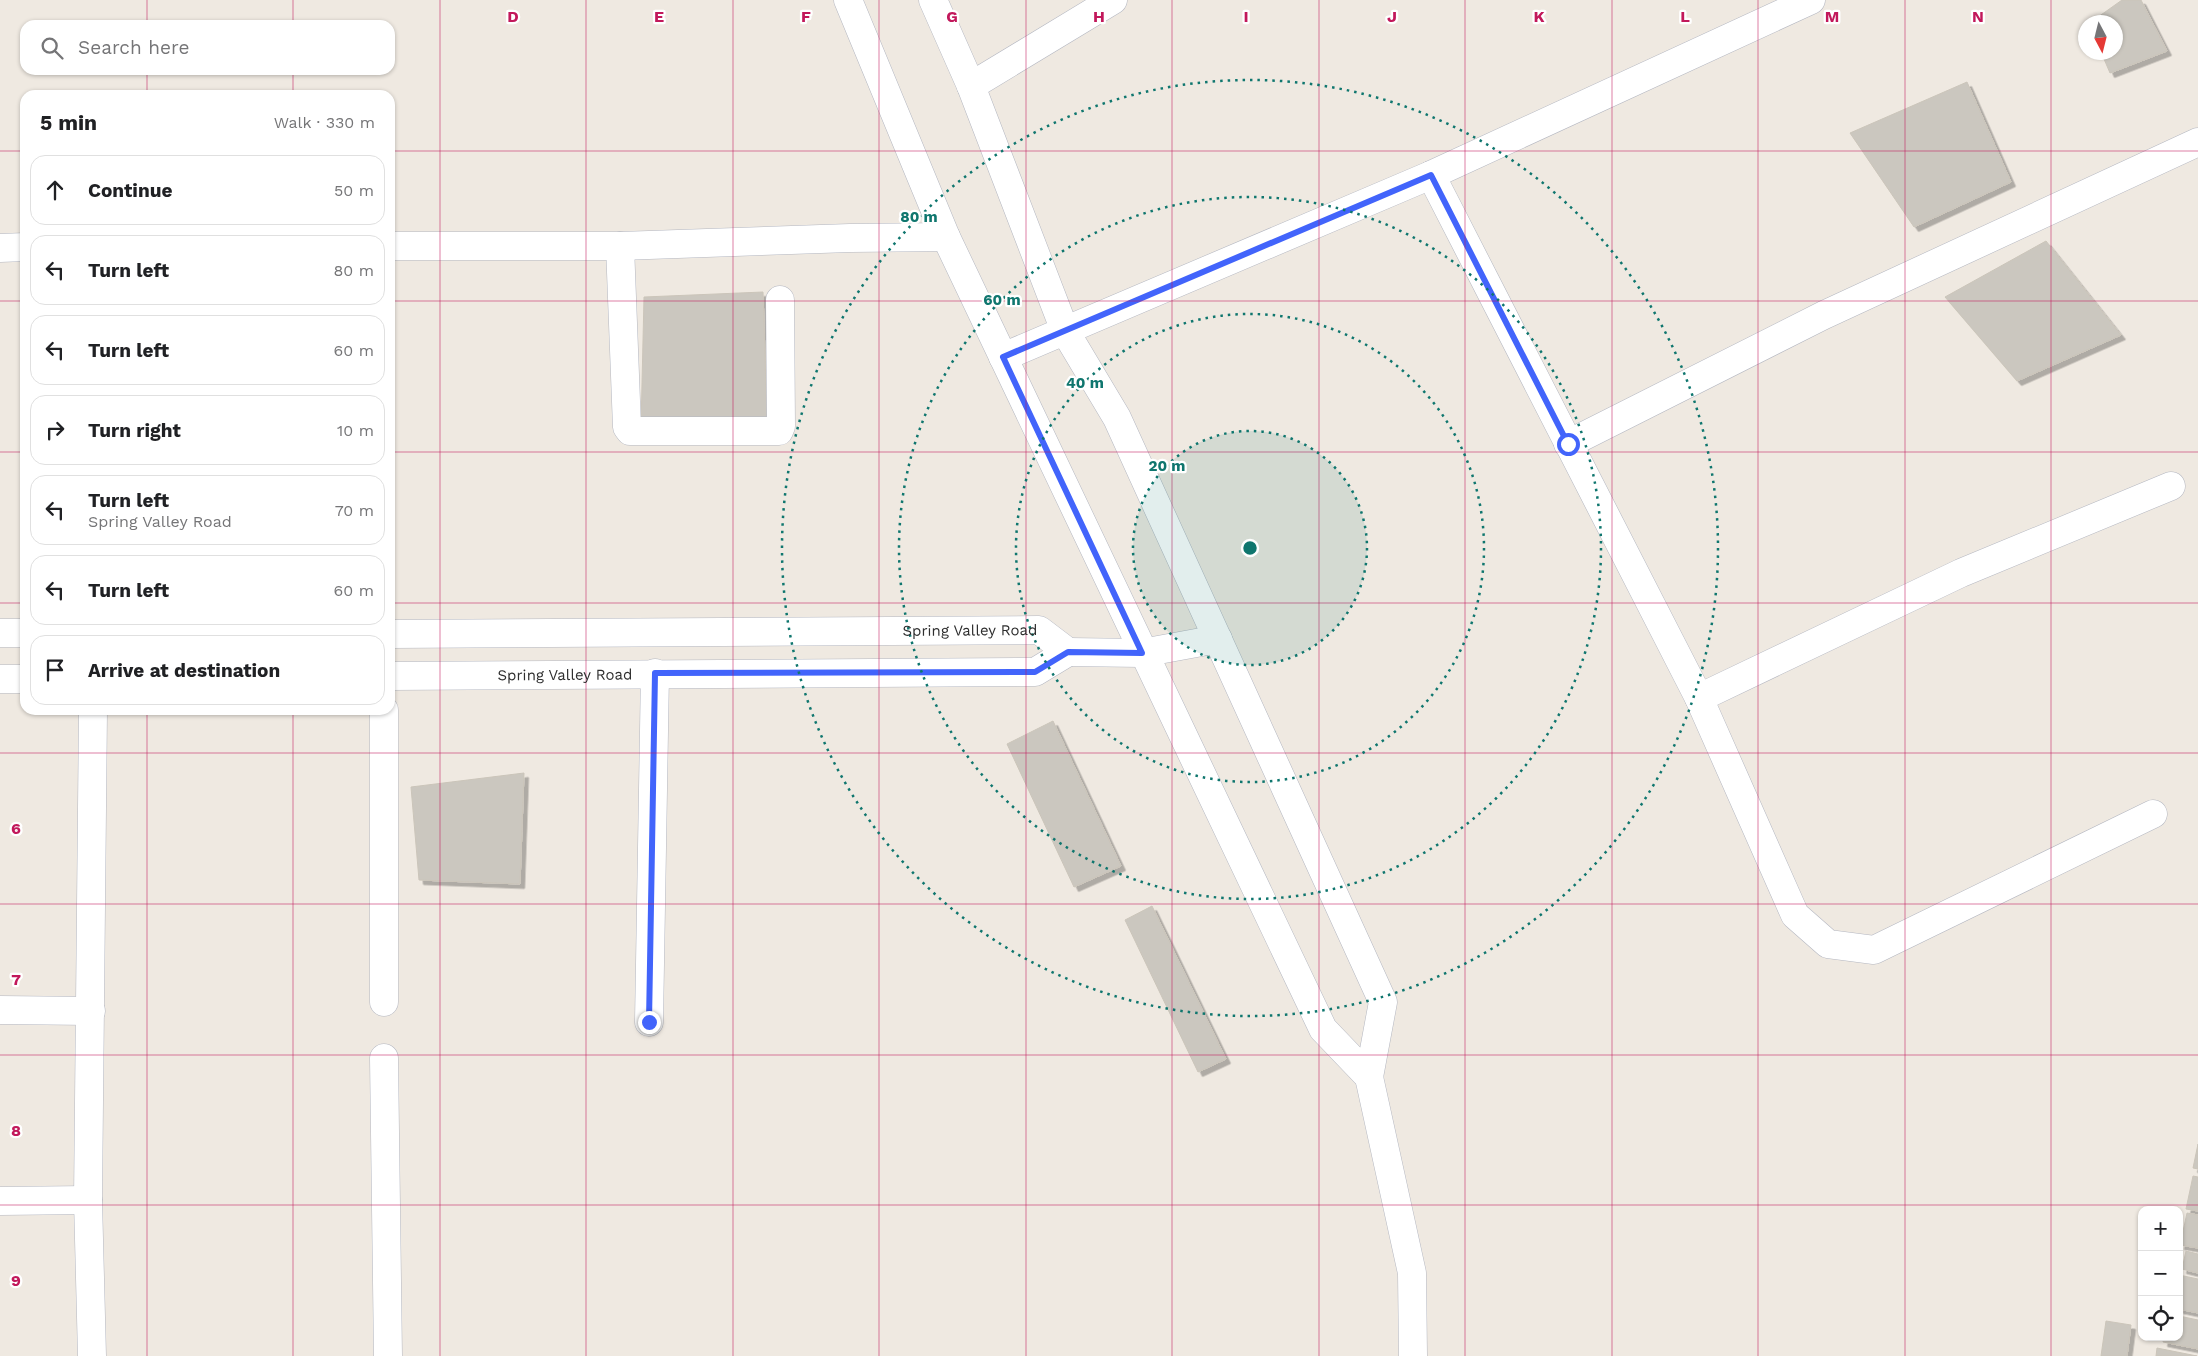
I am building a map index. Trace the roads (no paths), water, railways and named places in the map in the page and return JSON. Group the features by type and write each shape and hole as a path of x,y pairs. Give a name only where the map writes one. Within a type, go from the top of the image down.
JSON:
{"street":[{"path":"848,0 946,237 1142,653 1323,1029 1369,1078"},
{"path":"933,0 971,86 1066,331 1117,418 1383,1002 1369,1078 1412,1273 1413,1356"},
{"path":"971,86 1113,0"},
{"path":"1003,357 1431,175 1811,0"},
{"path":"1568,444 1824,316 2198,142"},
{"path":"1431,175 1699,698 1795,915 1828,944 1874,950 2153,814"},
{"path":"395,246 620,246 850,238 946,237"},
{"path":"620,246 627,427 630,432 779,431 781,426 780,300"},
{"path":"0,248 20,247"},
{"path":"1699,698 1961,573 2171,486"},
{"name":"Spring Valley Road","path":"395,634 1039,630 1068,652 1035,672 395,676"},
{"path":"0,633 20,634"},
{"path":"1068,652 1142,653 1218,639"},
{"path":"649,1022 655,673"},
{"path":"0,679 20,679"},
{"path":"92,1356 88,1200 93,715"},
{"path":"384,715 384,1002"},
{"path":"0,1010 91,1011"},
{"path":"384,1058 388,1356"},
{"path":"0,1201 88,1200"}]}
